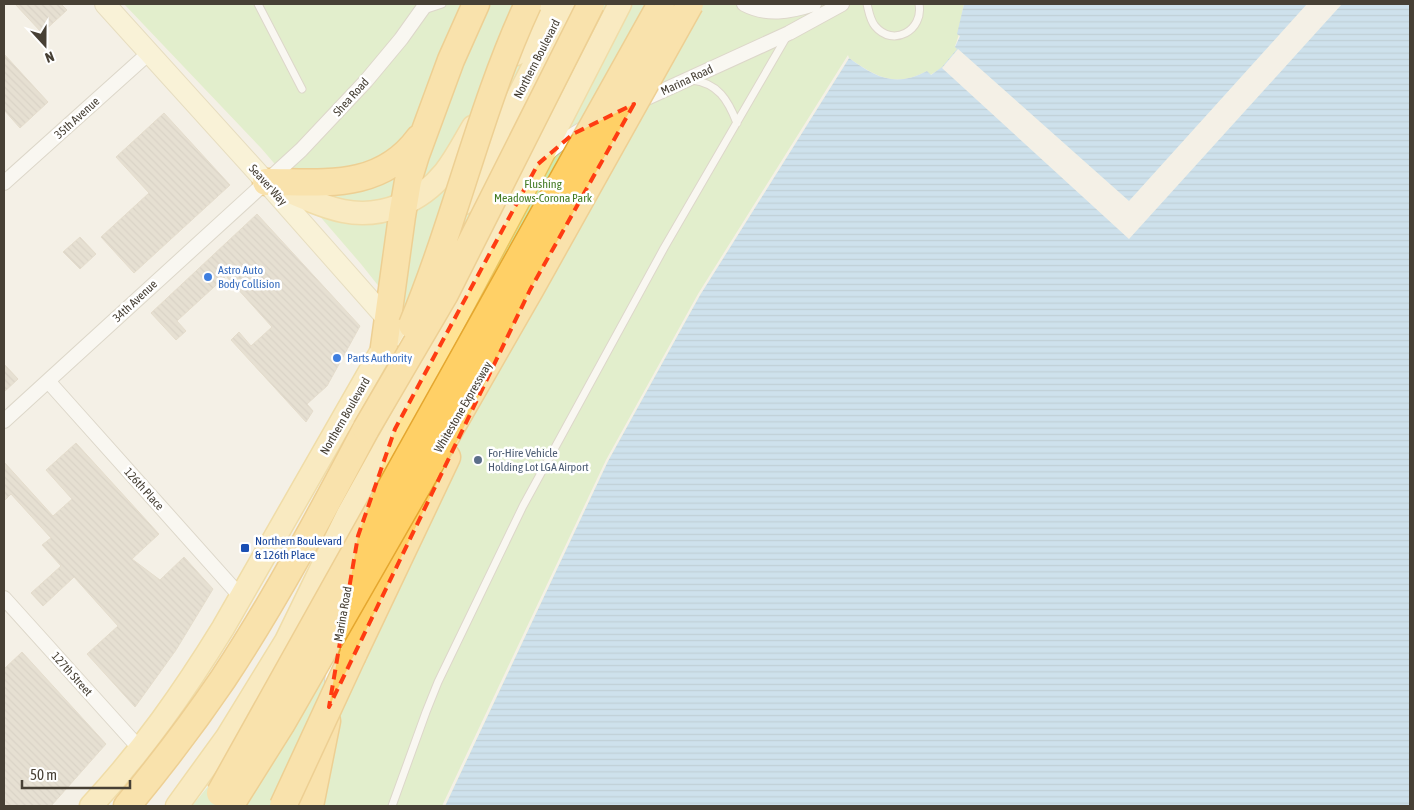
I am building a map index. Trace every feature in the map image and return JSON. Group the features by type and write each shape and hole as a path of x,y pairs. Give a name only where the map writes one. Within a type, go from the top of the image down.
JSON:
{"highway":[{"path":"389,332 404,204 411,170 451,60 476,4"},
{"path":"366,429 395,368 426,290 487,104 528,4"},
{"path":"127,806 193,721 242,648 299,553 366,429 433,316 591,4"},
{"path":"212,806 661,4"},
{"name":"Whitestone Expressway","path":"230,806 282,723 530,290 690,4"},
{"path":"266,182 338,182 370,176 390,166 424,132"},
{"path":"283,806 425,502 530,290"},
{"path":"310,806 327,720"}],"main road":[{"name":"Seaver Way","path":"105,4 266,182 389,332 420,355 434,360"},
{"path":"266,182 323,206 343,211 379,212 404,204 434,184 450,165 547,4"},
{"name":"Northern Boulevard","path":"91,806 141,750 186,688 224,628 389,332 468,195 565,4"},
{"path":"177,806 227,737 278,656 348,514 434,360 620,4"}],"street":[{"path":"744,4 755,9 776,12 790,11 814,4"},
{"name":"Marina Road","path":"538,164 554,147 579,130 789,33 842,4"},
{"name":"Shea Road","path":"266,182 342,108 383,61 424,8"},
{"name":"35th Avenue","path":"4,183 150,52"},
{"name":"34th Avenue","path":"4,420 266,182"},
{"name":"126th Place","path":"48,381 241,597"},
{"name":"Marina Road","path":"321,806 327,720 349,580 361,524 395,429"},
{"name":"127th Street","path":"4,598 141,750"}],"lane":[{"path":"258,4 302,89"},
{"path":"424,8 442,4"},
{"path":"867,4 870,17 876,27 884,34 896,36 908,32 916,24 920,15 919,4"},
{"path":"392,806 438,682 523,506 661,254 789,33"},
{"path":"688,80 703,82 716,89 726,99 737,123"}],"highlighted area":[{"path":"634,104 530,290 329,707 358,536 395,429 538,164 573,134"}],"green space":[{"name":"Flushing Meadows-Corona Park","path":"124,4 964,4 955,46 958,49 942,68 930,75 927,71 905,79 886,78 877,75 849,58 700,295 445,806 192,806 219,773 442,366 361,264 261,148"}],"water":[{"path":"964,4 1410,4 1410,806 445,806 608,461 700,295 849,58 877,75 886,78 905,79 927,71 931,75 942,67 957,49 955,47 960,36 957,34"}],"pier":[{"path":"1307,4 1342,4 1129,239 942,68 958,49 1129,201"},
{"path":"848,55 849,58 700,295 608,461 445,806 442,806 606,460 698,294"}],"building":[{"path":"15,4 61,4 67,10 42,33"},
{"path":"4,54 48,102 20,128 4,110"},
{"path":"164,113 230,185 134,273 101,237 149,193 116,157"},
{"path":"257,214 360,326 327,386 307,404 313,411 306,422 231,340 239,332 251,346 272,327 226,276 177,321 186,331 176,340 151,313"},
{"path":"80,237 96,254 80,269 63,252"},
{"path":"4,364 18,379 4,392"},
{"path":"76,443 159,534 132,559 160,580 184,557 213,589 176,650 135,707 87,654 118,626 74,577 43,606 31,593 61,566 42,545 51,538 11,494 4,501 4,462 53,516 72,499 46,470"},
{"path":"22,652 106,744 51,806 4,806 4,669"}],"place":[{"name":"Astro Auto Body Collision","path":"208,277"},
{"name":"Parts Authority","path":"337,358"},
{"name":"For-Hire Vehicle Holding Lot LGA Airport","path":"478,460"},
{"name":"Northern Boulevard & 126th Place","path":"245,548"}]}
